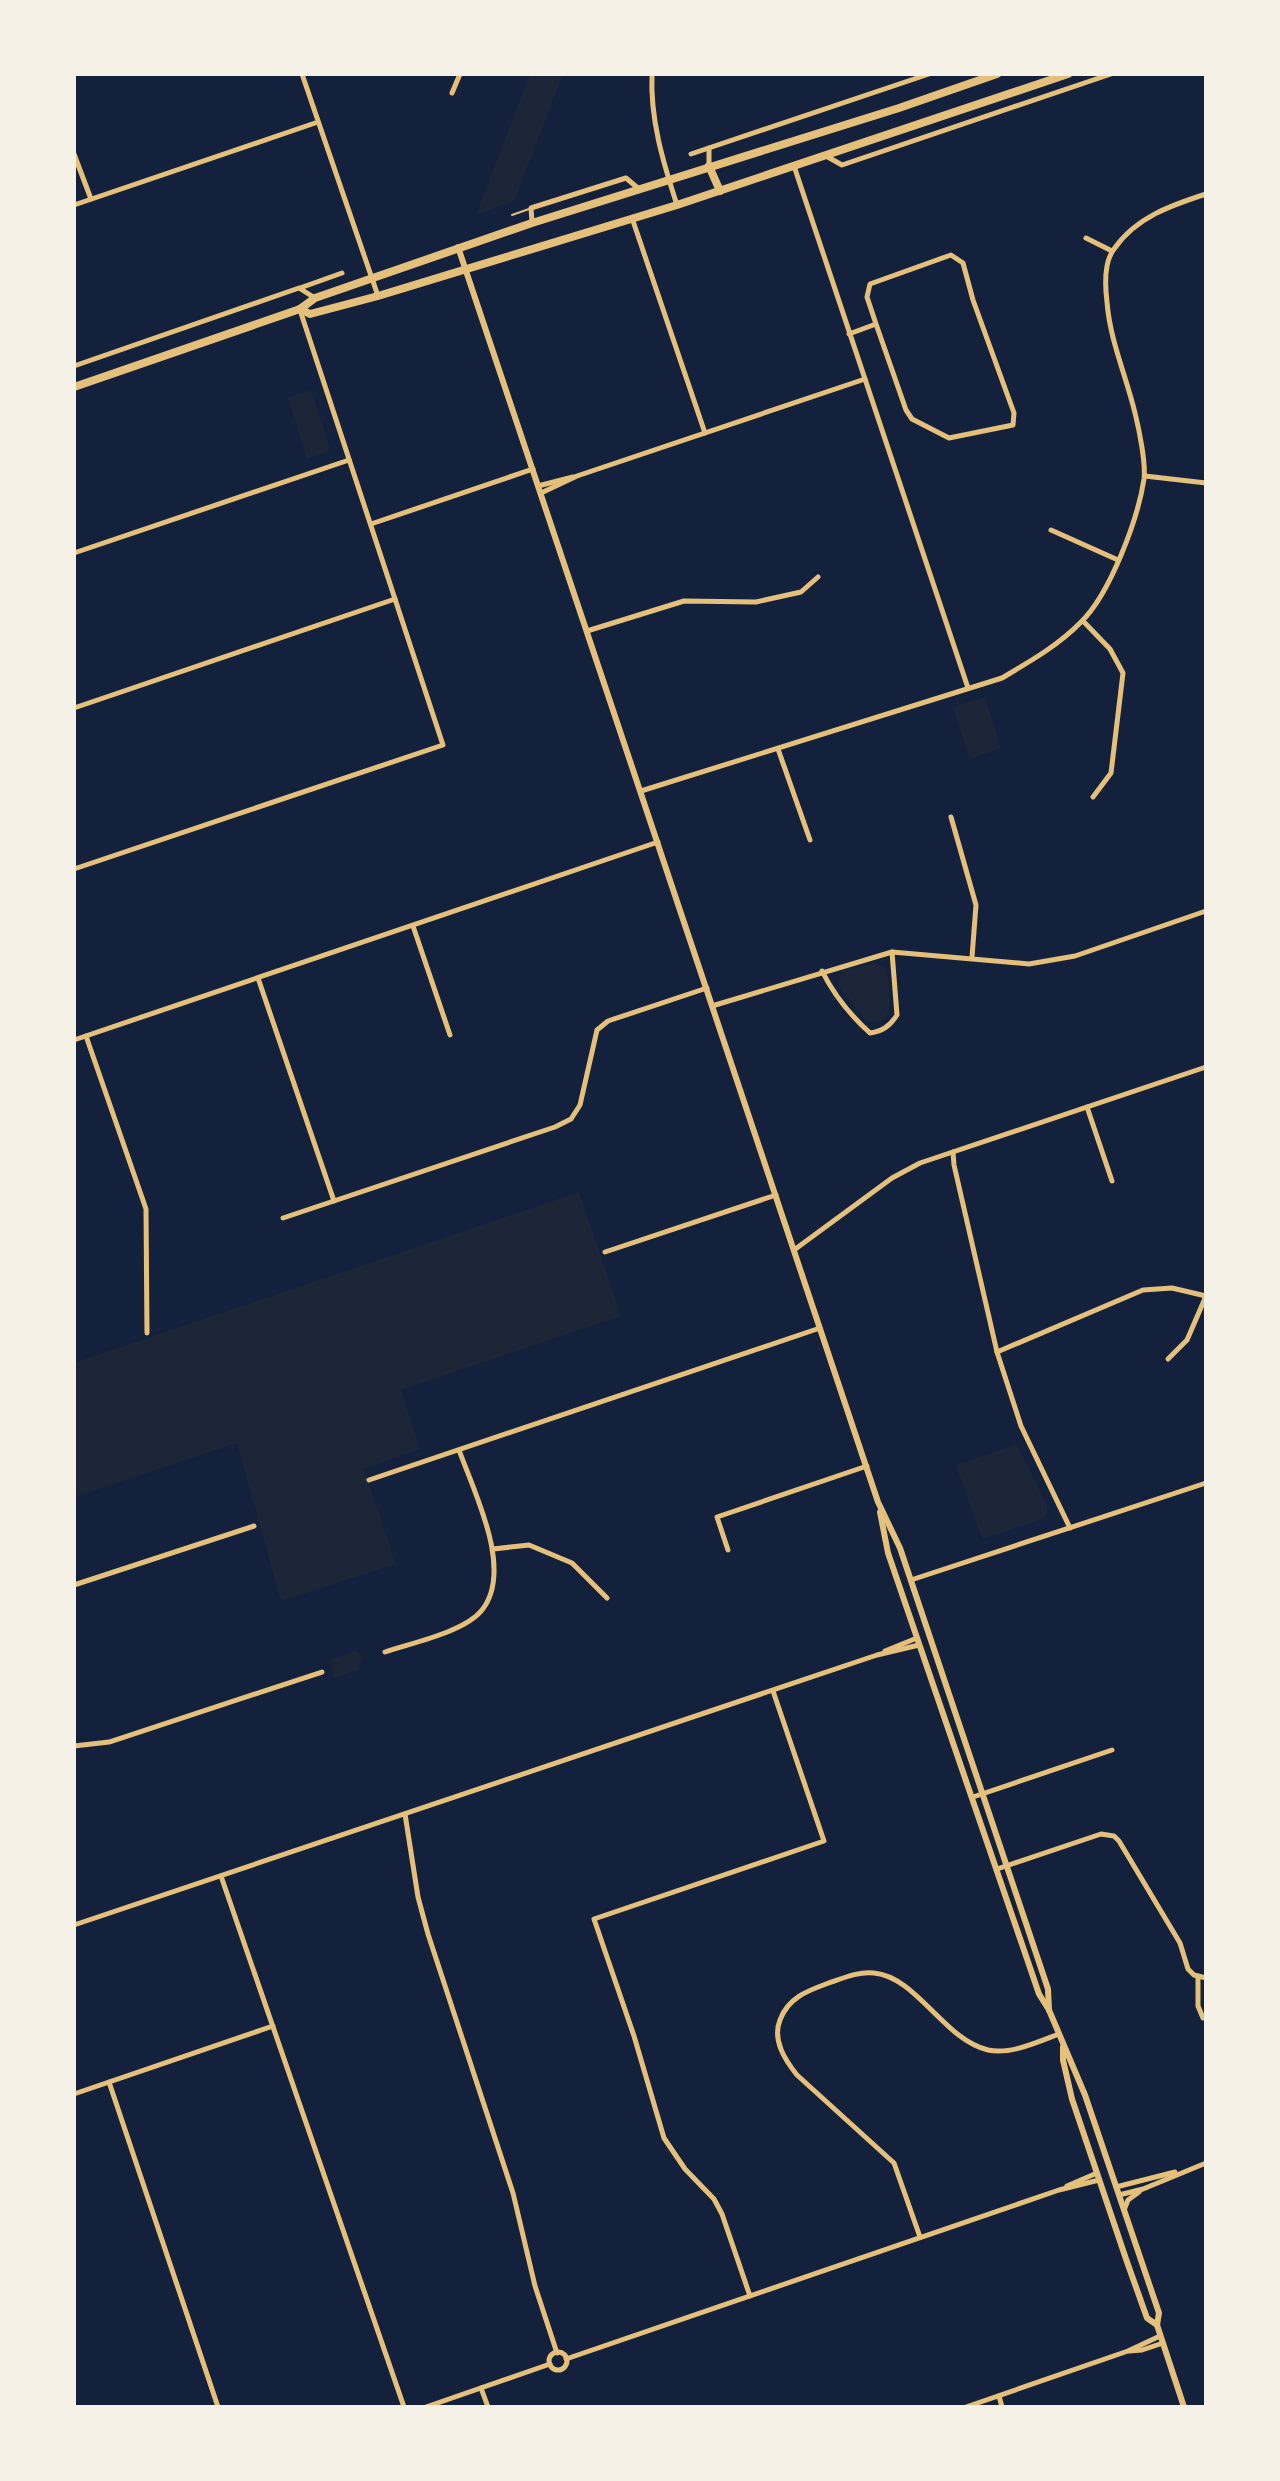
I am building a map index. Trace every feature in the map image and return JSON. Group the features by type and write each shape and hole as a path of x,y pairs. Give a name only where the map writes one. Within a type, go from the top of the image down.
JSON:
{"main road":[{"path":"74,387 300,309 315,298 458,247 899,108 997,74"},
{"path":"300,309 310,314 378,296 677,205 1068,74"},
{"path":"709,166 720,191"}],"street":[{"path":"302,74 378,296"},
{"path":"452,93 460,74"},
{"path":"652,74 660,154 677,205"},
{"path":"691,154 929,74"},
{"path":"826,156 842,165 1111,74"},
{"path":"74,205 318,122"},
{"path":"709,148 709,166"},
{"path":"74,154 91,199"},
{"path":"794,166 968,688"},
{"path":"532,223 531,208 626,178 639,189"},
{"path":"641,791 1002,678 1083,621 1108,583 1118,560 1135,518 1145,476 1136,414 1109,327 1105,282 1112,251 1135,226 1155,214 1206,194"},
{"path":"632,217 705,433"},
{"path":"1086,238 1112,251"},
{"path":"458,247 882,1511 887,1528 886,1542 899,1585 1039,1994 1059,2034 1070,2089 1104,2196 1147,2318 1157,2325"},
{"path":"951,255 963,263 973,300 1014,413 1013,425 954,439 912,419 906,410 876,324 867,297 870,284 951,255"},
{"path":"74,366 342,273"},
{"path":"299,288 315,298"},
{"path":"74,869 443,745 300,309"},
{"path":"849,334 876,324"},
{"path":"540,489 865,379"},
{"path":"74,553 349,460"},
{"path":"371,524 533,469"},
{"path":"1145,476 1206,483"},
{"path":"1051,530 1118,560"},
{"path":"587,631 684,601 756,602 801,592 818,577"},
{"path":"74,708 395,598"},
{"path":"1083,621 1110,649 1123,673 1111,773 1093,797"},
{"path":"778,749 810,840"},
{"path":"951,817 976,905 972,957"},
{"path":"74,1040 658,842"},
{"path":"712,1006 892,952 1029,964 1075,956 1206,911"},
{"path":"413,926 450,1035"},
{"path":"822,971 833,993 863,1027 870,1033 881,1031 897,1015 892,952"},
{"path":"258,978 334,1201"},
{"path":"283,1218 571,1119 580,1105 597,1030 608,1021 707,988"},
{"path":"86,1036 146,1209 147,1333"},
{"path":"794,1250 892,1178 920,1163 1206,1067"},
{"path":"1087,1107 1112,1181"},
{"path":"953,1152 997,1352 1021,1426 1070,1528"},
{"path":"605,1252 776,1195"},
{"path":"997,1352 1143,1290 1172,1288 1206,1296 1187,1340 1168,1359"},
{"path":"369,1480 820,1328"},
{"path":"385,1652 459,1627 482,1611 494,1584 493,1549 459,1450"},
{"path":"728,1550 717,1517 867,1466"},
{"path":"899,1585 1206,1483"},
{"path":"74,1585 254,1526"},
{"path":"887,1528 896,1538 911,1580 1048,1989 1049,2010"},
{"path":"886,1542 896,1538"},
{"path":"493,1549 529,1545 572,1563 607,1598"},
{"path":"74,1925 918,1641"},
{"path":"74,1746 109,1742 322,1672"},
{"path":"750,2296 714,2199 685,2169 664,2138 634,2036 594,1919 824,1841 773,1691"},
{"path":"973,1797 1112,1750"},
{"path":"405,1814 418,1897 428,1934 513,2193 535,2286 557,2353"},
{"path":"997,1869 1101,1834 1114,1836 1175,1934 1188,1969 1206,1978"},
{"path":"221,1876 404,2407"},
{"path":"920,2237 894,2163 797,2075 783,2058 778,2037 779,2021 789,2005 800,1993 871,1972 891,1976 973,2046 992,2051 1014,2049 1059,2034"},
{"path":"1198,1976 1198,2006 1203,2018"},
{"path":"74,2094 273,2026"},
{"path":"1066,2058 1081,2086 1159,2313 1157,2325 1184,2407"},
{"path":"109,2082 218,2407"},
{"path":"1070,2089 1081,2086"},
{"path":"1104,2196 1143,2189 1206,2163"},
{"path":"1104,2196 1116,2187 1184,2171"},
{"path":"566,2359 1111,2172"},
{"path":"1124,2210 1128,2200 1143,2189"},
{"path":"966,2407 1128,2351 1142,2350 1162,2340"},
{"path":"557,2353 563,2354 566,2359 566,2365 559,2370 550,2364 551,2356 557,2353"},
{"path":"426,2407 550,2364"},
{"path":"481,2388 488,2407"},
{"path":"999,2396 1002,2407"}],"lane":[{"path":"512,215 531,208"}],"shaded area":[{"path":"530,74 563,74 514,201 476,215"},
{"path":"311,390 330,447 327,452 307,459 288,398"},
{"path":"985,697 1001,748 970,759 953,707"},
{"path":"876,963 885,968 890,996 888,1012 881,1021 876,1022 867,1021 838,985 843,970"},
{"path":"579,1192 621,1316 401,1390 420,1449 364,1469 396,1564 281,1601 237,1443 74,1497 74,1363"},
{"path":"1017,1444 1047,1505 1047,1513 1043,1519 982,1539 956,1465"},
{"path":"356,1651 362,1657 359,1670 333,1678 331,1659"}]}
